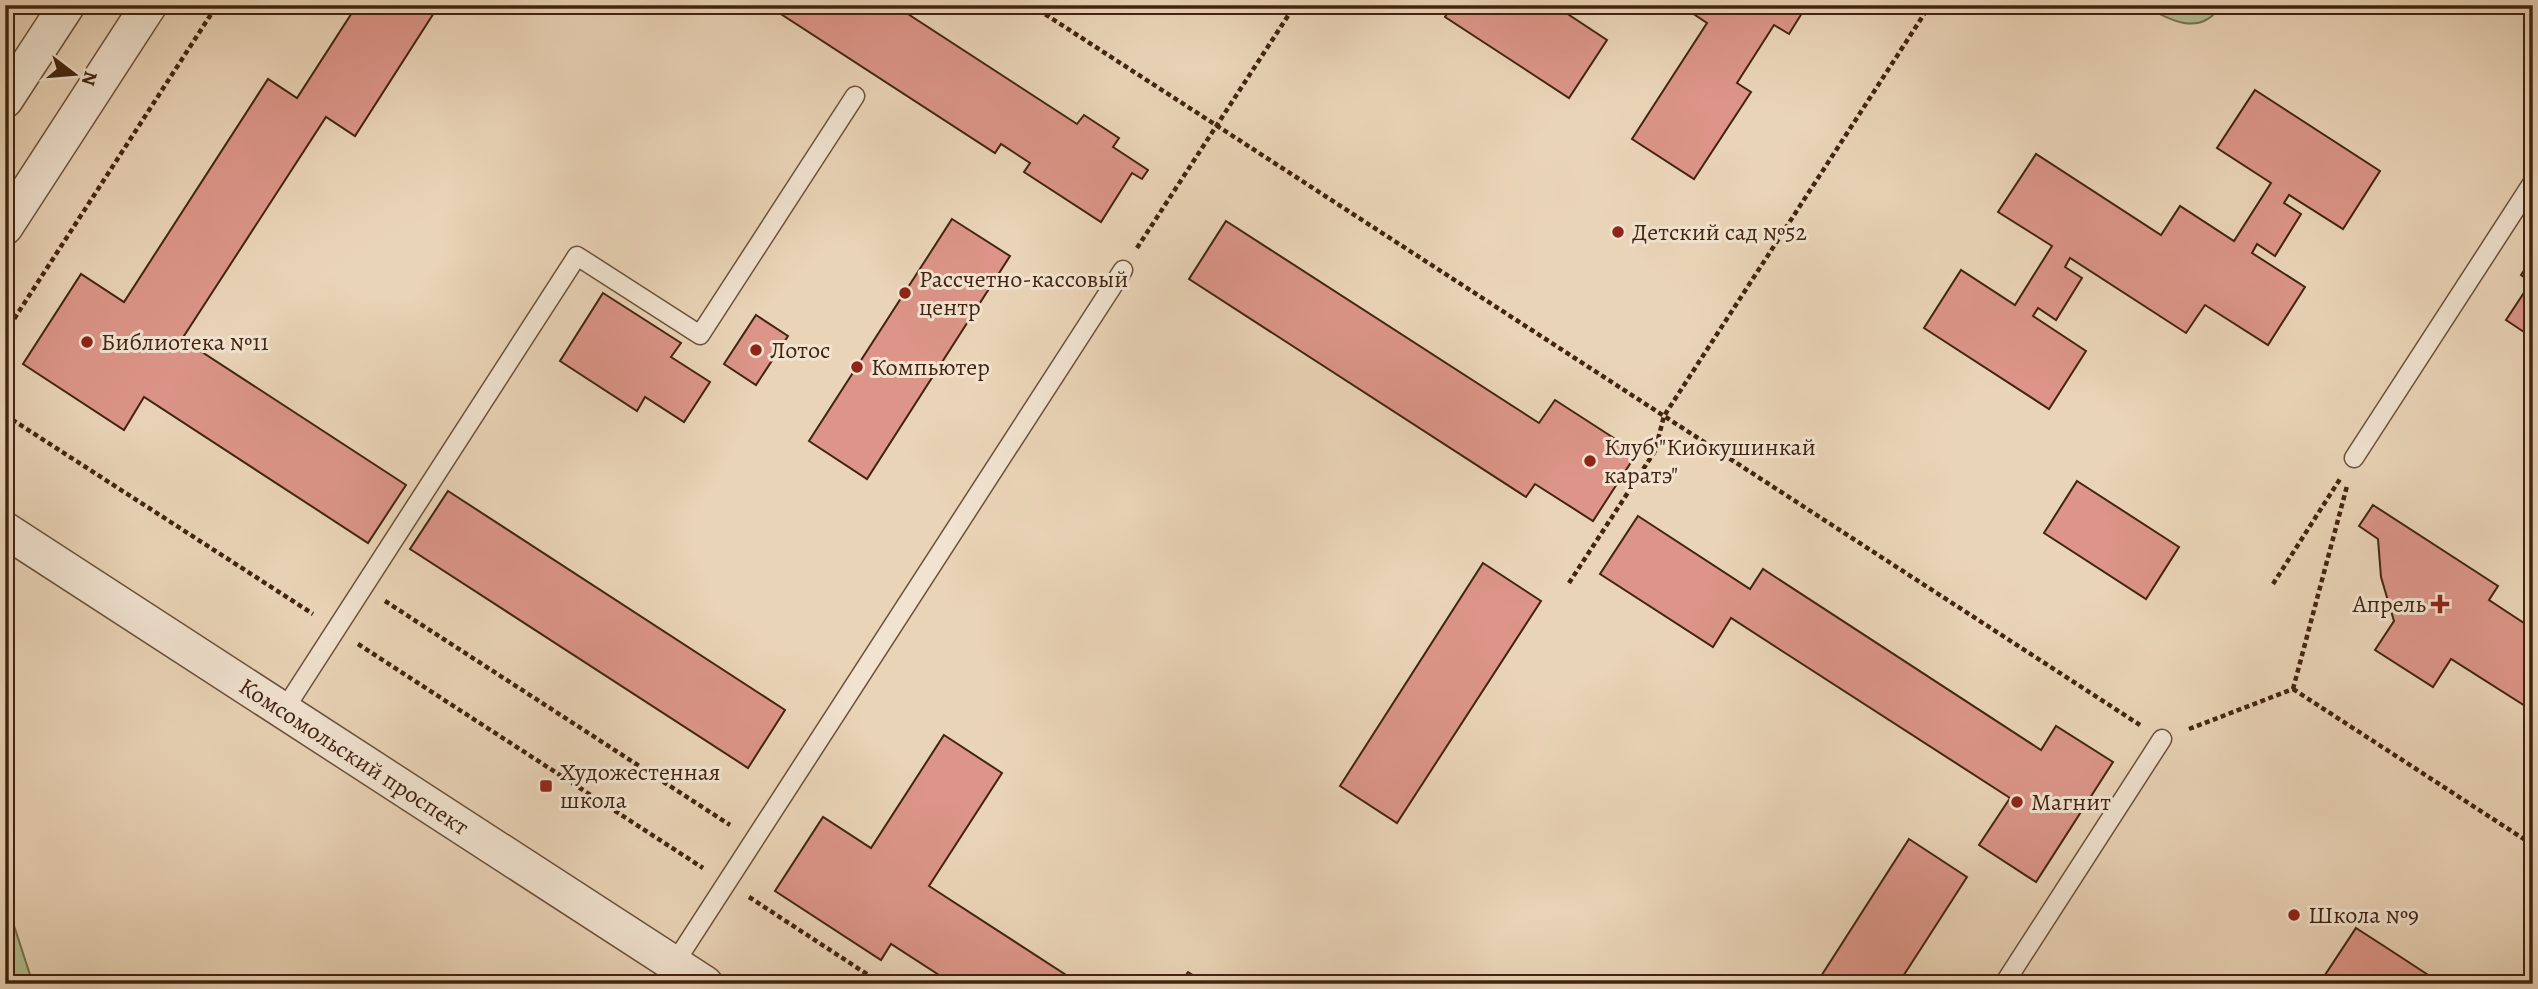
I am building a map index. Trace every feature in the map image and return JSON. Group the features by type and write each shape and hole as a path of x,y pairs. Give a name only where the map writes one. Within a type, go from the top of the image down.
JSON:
{"street":[{"path":"5,100 67,5"},
{"path":"5,227 149,5"},
{"name":"Комсомольский проспект","path":"5,530 705,984"}],"lane":[{"path":"284,710 577,256 699,335 855,96"},
{"path":"2354,458 2533,182"},
{"path":"674,964 1123,270"},
{"path":"2004,984 2162,739"}],"path":[{"path":"5,333 217,5"},
{"path":"1031,5 2162,739 2293,689"},
{"path":"1123,270 1295,5"},
{"path":"1569,583 1655,452 1664,416 1930,5"},
{"path":"5,415 882,984"},
{"path":"2273,584 2354,458"},
{"path":"2293,689 2354,458"},
{"path":"363,587 754,841"},
{"path":"2293,689 2533,845"}],"green space":[{"path":"2144,5 2221,5 2204,21 2184,23 2163,16"},
{"path":"5,898 33,984 5,984"}],"building":[{"path":"357,5 439,5 355,136 326,117 182,339 406,485 368,543 144,397 124,430 23,364 81,274 124,302 268,79 297,98"},
{"path":"767,5 894,5 1077,124 1084,115 1119,138 1113,147 1148,170 1142,179 1132,173 1101,222 1024,172 1030,163 1001,144 995,153"},
{"path":"1452,5 1554,5 1607,40 1569,98 1445,17"},
{"path":"1680,5 1807,5 1789,34 1774,25 1737,83 1751,92 1694,179 1632,139 1707,23"},
{"path":"2255,90 2380,171 2343,229 2289,195 2284,203 2301,214 2275,256 2257,244 2252,253 2305,287 2268,345 2205,305 2186,333 2070,258 2065,267 2082,278 2056,320 2038,308 2033,316 2086,351 2049,409 1924,328 1961,270 2015,305 2052,246 1998,212 2036,154 2161,235 2180,206 2234,241 2271,183 2217,148"},
{"path":"952,219 1010,256 867,479 809,441"},
{"path":"1226,221 1539,423 1555,400 1637,453 1593,521 1535,484 1526,497 1189,279"},
{"path":"2533,257 2533,338 2506,320 2531,282 2521,275"},
{"path":"603,293 681,343 671,357 710,382 684,422 645,397 637,411 560,361"},
{"name":"Лотос","path":"756,315 788,336 756,385 724,364"},
{"path":"2077,481 2179,547 2146,599 2044,533"},
{"path":"448,491 785,710 748,768 410,549"},
{"path":"2373,505 2498,586 2489,600 2533,629 2533,711 2451,659 2433,687 2375,650 2394,621 2381,577 2378,539 2359,526"},
{"path":"1638,516 1750,589 1763,569 2041,750 2056,726 2113,762 2036,882 1979,845 2010,798 1731,618 1713,647 1600,574"},
{"path":"1483,563 1541,601 1397,823 1340,786"},
{"path":"944,735 1002,773 929,886 1080,984 953,984 891,944 881,960 775,891 823,817 871,848"},
{"path":"1909,839 1967,877 1898,984 1816,984"},
{"path":"2356,928 2387,948 2442,984 2319,984"},
{"path":"1188,972 1207,984 1180,984"}],"place":[{"name":"Детский сад №52","path":"1618,232"},
{"name":"Рассчетно-кассовый центр","path":"905,293"},
{"name":"Библиотека №11","path":"87,342"},
{"name":"Лотос","path":"756,350"},
{"name":"Компьютер","path":"857,367"},
{"name":"Клуб \"Киокушинкай каратэ\"","path":"1590,461"},
{"name":"Апрель","path":"2440,604"},
{"name":"Художестенная школа","path":"546,786"},
{"name":"Магнит","path":"2017,802"},
{"name":"Школа №9","path":"2294,915"}]}
